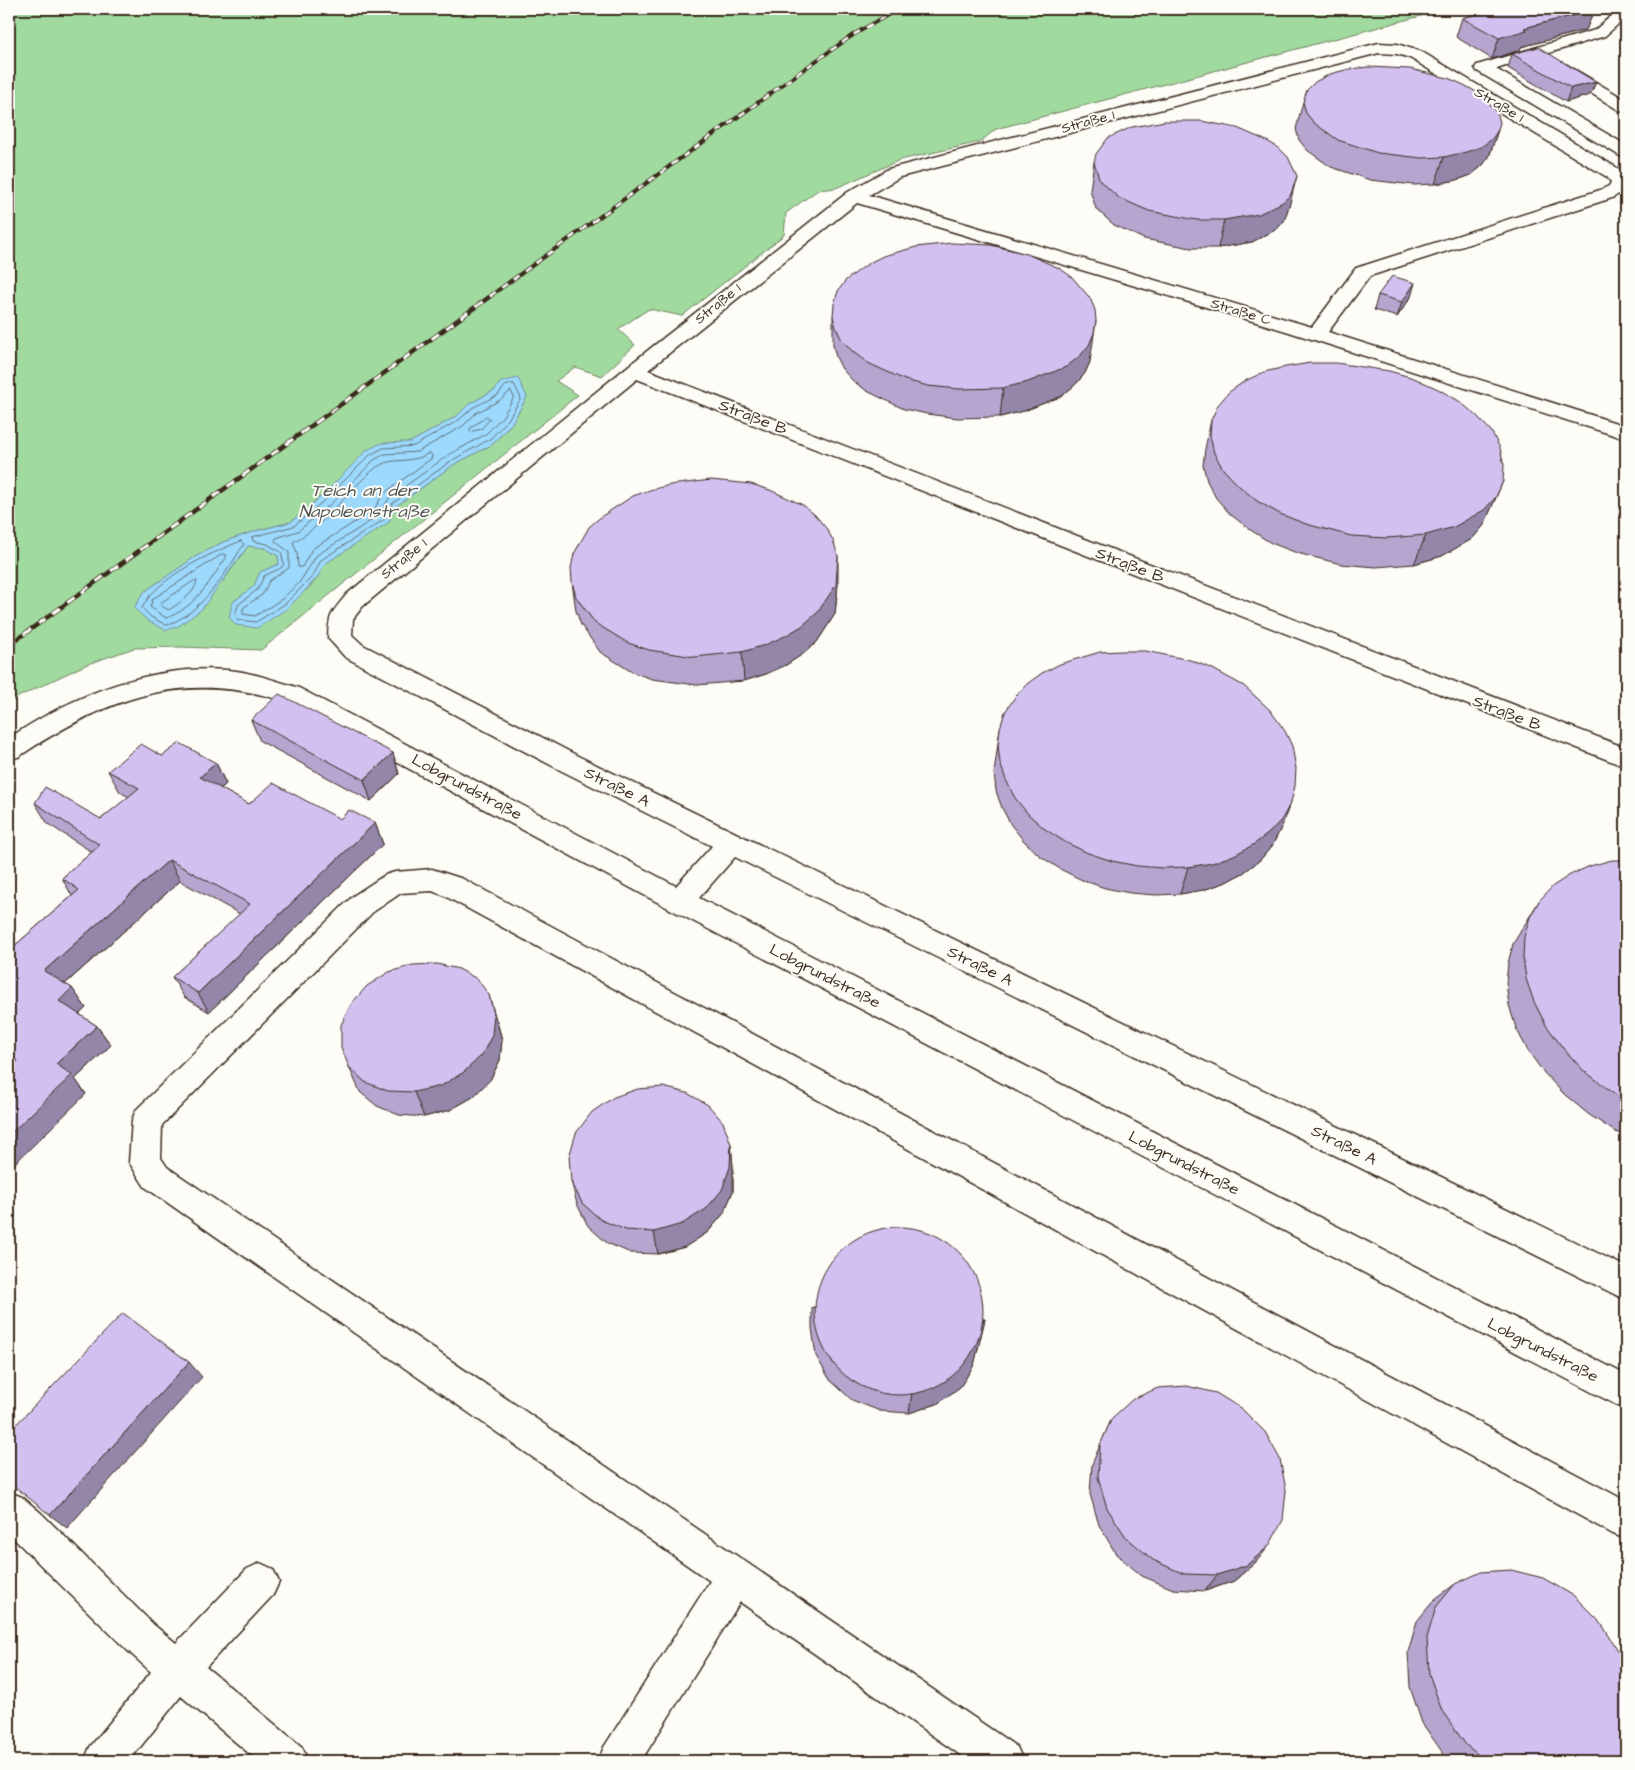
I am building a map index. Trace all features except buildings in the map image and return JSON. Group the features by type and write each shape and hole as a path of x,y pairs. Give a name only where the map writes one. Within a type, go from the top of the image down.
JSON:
{"street":[{"path":"1598,16 1621,21"},
{"path":"1621,21 1600,33 1483,68 1626,152"},
{"name":"Straße 1","path":"340,638 341,617 355,600 634,371 854,196 894,173 1379,47 1402,49 1416,55 1613,173 1620,182 1616,189 1606,194 1363,272 1316,334"},
{"path":"1536,53 1626,107"},
{"name":"Straße C","path":"854,196 1316,334 1626,433"},
{"name":"Straße B","path":"634,371 1626,758"},
{"name":"Straße A","path":"340,638 354,651 571,764 1626,1284"},
{"name":"Lobgrundstraße","path":"9,750 62,715 88,703 127,690 169,682 228,679 258,684 290,694 680,901 1626,1393"},
{"path":"680,901 731,843"},
{"path":"995,1759 736,1575 156,1177 145,1162 147,1120 363,904 395,884 432,880 453,887 1626,1521"},
{"path":"9,1510 28,1526 141,1638 288,1761"},
{"path":"618,1761 736,1575"},
{"path":"104,1761 178,1669 260,1582"}],"green space":[{"path":"9,9 1447,9 996,129 980,142 900,160 836,188 818,190 786,213 784,235 682,316 649,309 618,329 635,345 602,376 575,367 556,381 578,395 261,650 181,647 134,648 85,665 18,697 9,704","holes":["501,382 527,397 512,423 493,444 453,465 395,507 389,522 324,564 317,578 307,590 233,602 254,586 260,572 279,564 278,556 265,548 248,546 223,581 134,608 144,592 195,557 223,542 255,531 291,522 382,443 411,442 457,416 469,404 495,390"]}],"water":[{"name":"Teich an der Napoleonstraße","path":"518,378 527,397 512,423 493,444 453,465 395,507 389,522 325,564 317,578 288,608 257,628 236,625 229,617 233,602 254,586 260,572 279,564 278,556 265,548 248,546 201,610 177,627 166,630 148,621 134,608 144,592 195,557 223,542 255,531 291,522 324,494 367,450 382,443 411,442 457,416 469,404 495,390 501,382"}],"railway":[{"path":"490,296 807,67 853,35 898,9"},
{"path":"9,645 492,295"}]}
